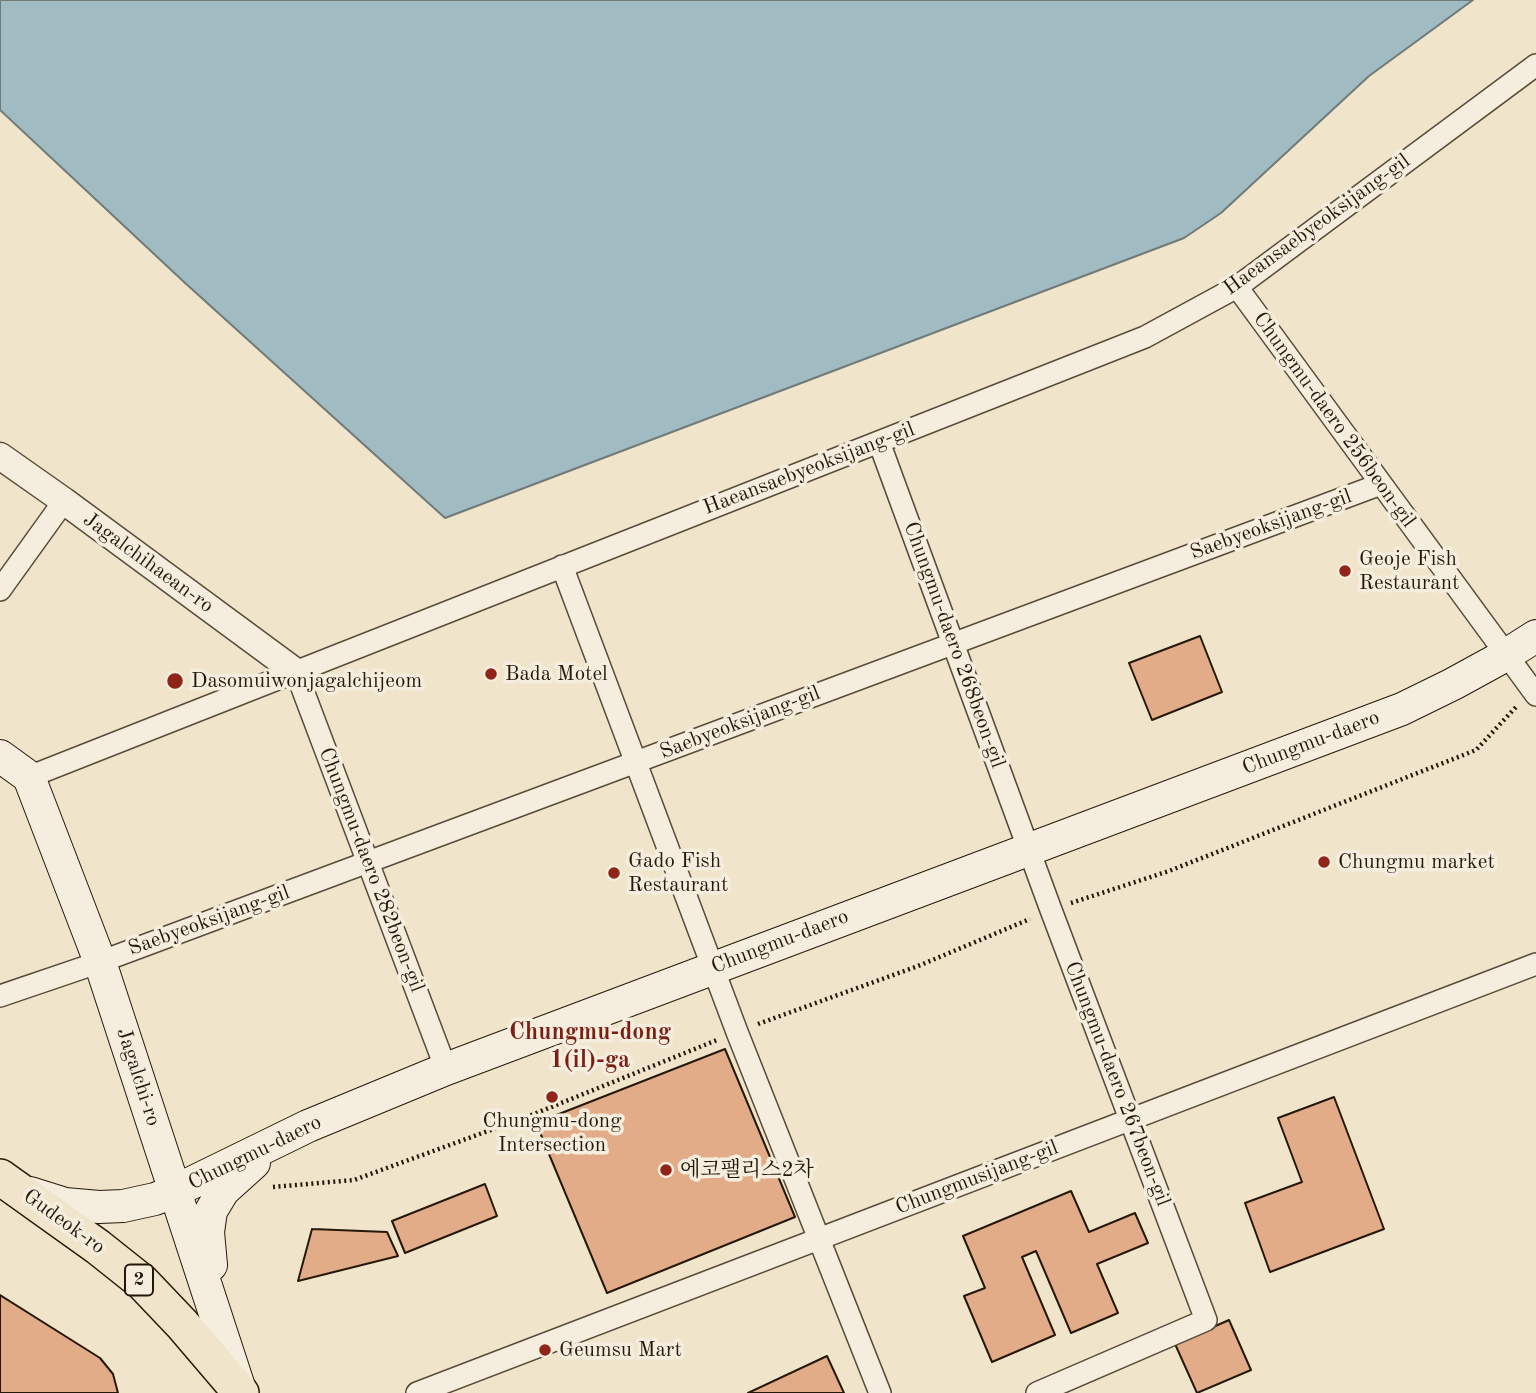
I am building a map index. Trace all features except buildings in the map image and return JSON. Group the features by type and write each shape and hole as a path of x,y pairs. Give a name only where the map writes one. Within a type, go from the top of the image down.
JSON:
{"main road":[{"name":"Chungmu-daero","path":"9,1183 65,1205 99,1207 138,1203 176,1191 308,1126 446,1069 1402,709 1506,656 1536,636"},
{"path":"0,755 29,777"},
{"name":"Jagalchi-ro","path":"29,777 100,962 241,1393"},
{"path":"241,1393 209,1259 208,1232 211,1211 223,1191 248,1168 308,1126"},
{"name":"Gudeok-ro","path":"9,1183 142,1282 241,1393"}],"street":[{"name":"Haeansaebyeoksijang-gil","path":"29,777 1145,337 1237,287 1536,65"},
{"name":"Chungmu-daero 256beon-gil","path":"1237,287 1506,656 1535,690"},
{"name":"Chungmu-daero 268beon-gil","path":"879,442 1029,848"},
{"name":"Jagalchihaean-ro","path":"0,456 64,500 296,672"},
{"name":"Saebyeoksijang-gil","path":"100,962 1381,484"},
{"path":"0,590 64,500"},
{"path":"562,566 737,1032 880,1393"},
{"name":"Chungmu-daero 282beon-gil","path":"296,672 446,1069"},
{"name":"Chungmu-daero 267beon-gil","path":"1029,848 1206,1320 1037,1393"},
{"path":"0,996 100,962"},
{"name":"Chungmusijang-gil","path":"417,1393 1536,964"}],"path":[{"path":"223,1191 354,1180 529,1116 737,1032 918,966 1051,910 1169,870 1476,750 1535,690"}],"water":[{"path":"0,0 1473,0 1369,76 1221,213 1184,238 445,518 184,282 0,110"}],"place":[{"name":"Geoje Fish Restaurant","path":"1345,571"},
{"name":"Bada Motel","path":"491,674"},
{"name":"Dasomuiwonjagalchijeom","path":"175,681"},
{"name":"Chungmu market","path":"1324,862"},
{"name":"Gado Fish Restaurant","path":"614,873"},
{"name":"Chungmu-dong Intersection","path":"552,1097"},
{"name":"에코팰리스2차","path":"666,1170"},
{"name":"Geumsu Mart","path":"545,1350"}],"district":[{"name":"Chungmu-dong 1(il)-ga","path":"590,1047"}]}
